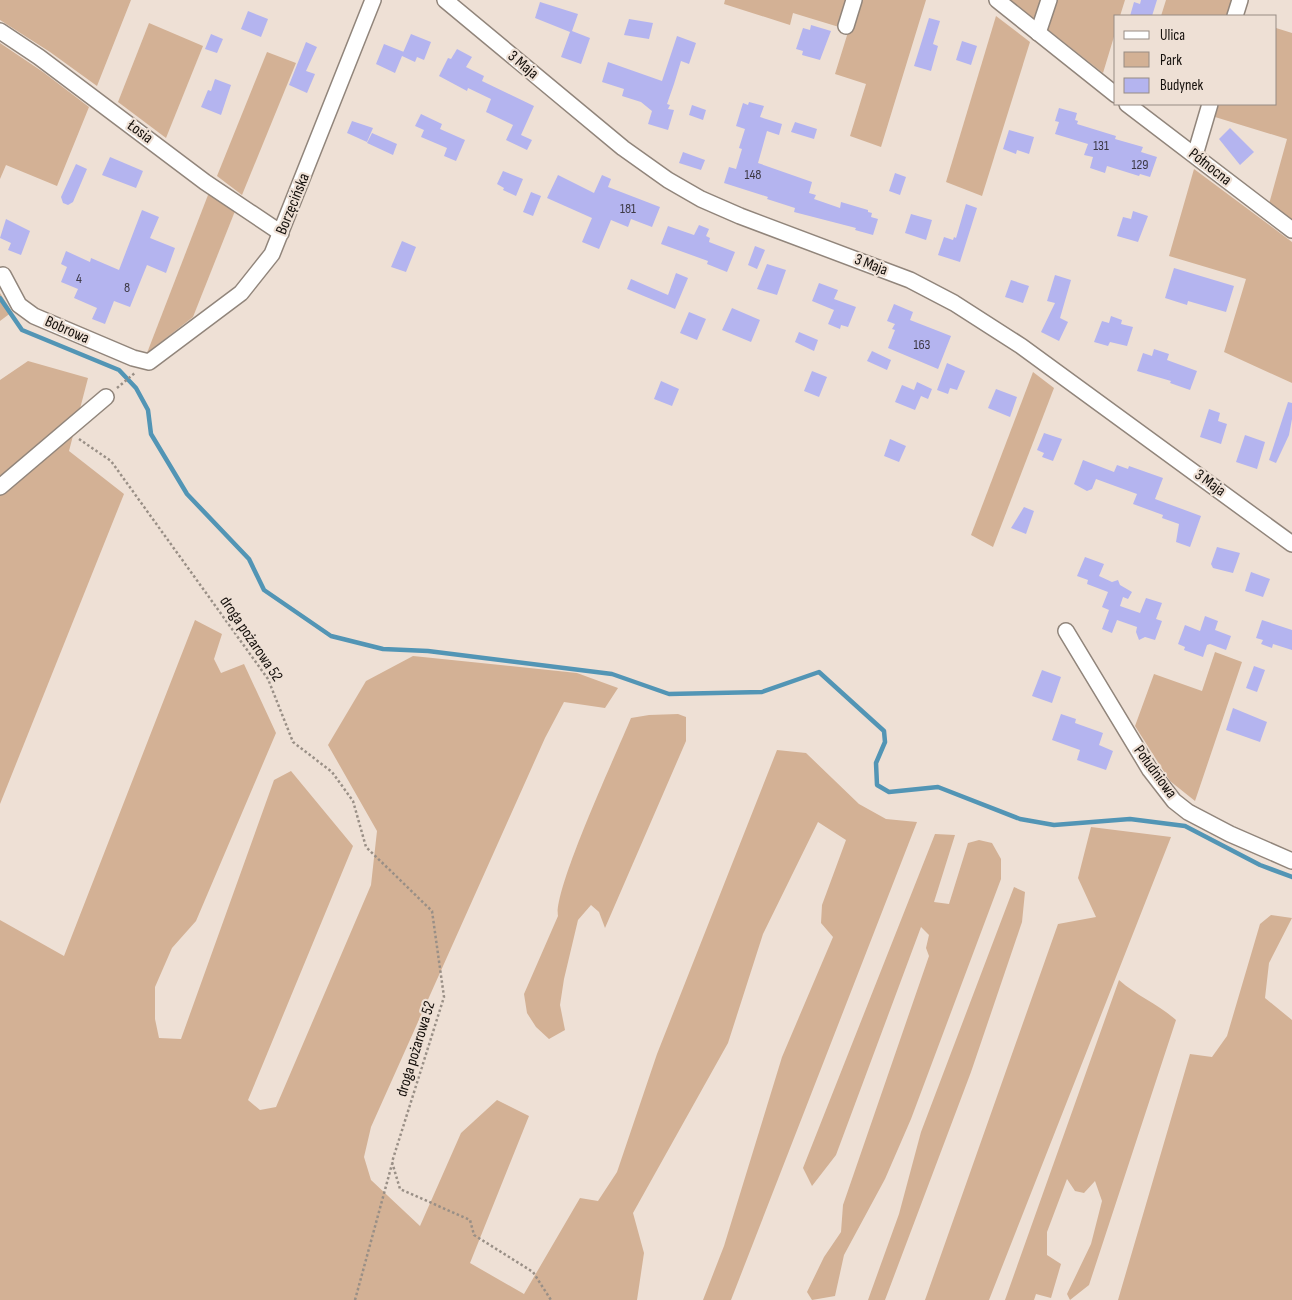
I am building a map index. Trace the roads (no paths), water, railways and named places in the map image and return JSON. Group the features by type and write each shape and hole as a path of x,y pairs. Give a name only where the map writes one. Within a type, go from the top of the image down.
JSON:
{"street":[{"name":"Borzęcińska","path":"149,362 241,293 272,254 373,0"},
{"name":"3 Maja","path":"446,0 623,148 668,180 701,199 740,216 910,280 954,303 1021,346 1292,544"},
{"path":"846,26 854,0"},
{"path":"998,0 1114,93"},
{"path":"1038,33 1049,0"},
{"path":"1235,15 1240,0"},
{"name":"Łosia","path":"0,31 55,68 205,182 281,233"},
{"name":"Północna","path":"1128,105 1292,230"},
{"path":"1195,155 1210,105"},
{"name":"Bobrowa","path":"2,275 19,305 34,316 112,350 149,362"},
{"path":"0,487 106,397"},
{"name":"Południowa","path":"1066,631 1150,770 1174,801 1188,812 1230,834 1292,861"}],"waterway":[{"path":"0,298 22,330 119,370 136,388 148,410 151,434 187,494 249,559 264,590 331,636 383,649 428,651 612,674 669,694 762,692 819,672 884,731 885,742 876,763 877,785 889,792 938,787 1020,819 1054,825 1130,819 1185,826 1260,865 1292,877"}]}
